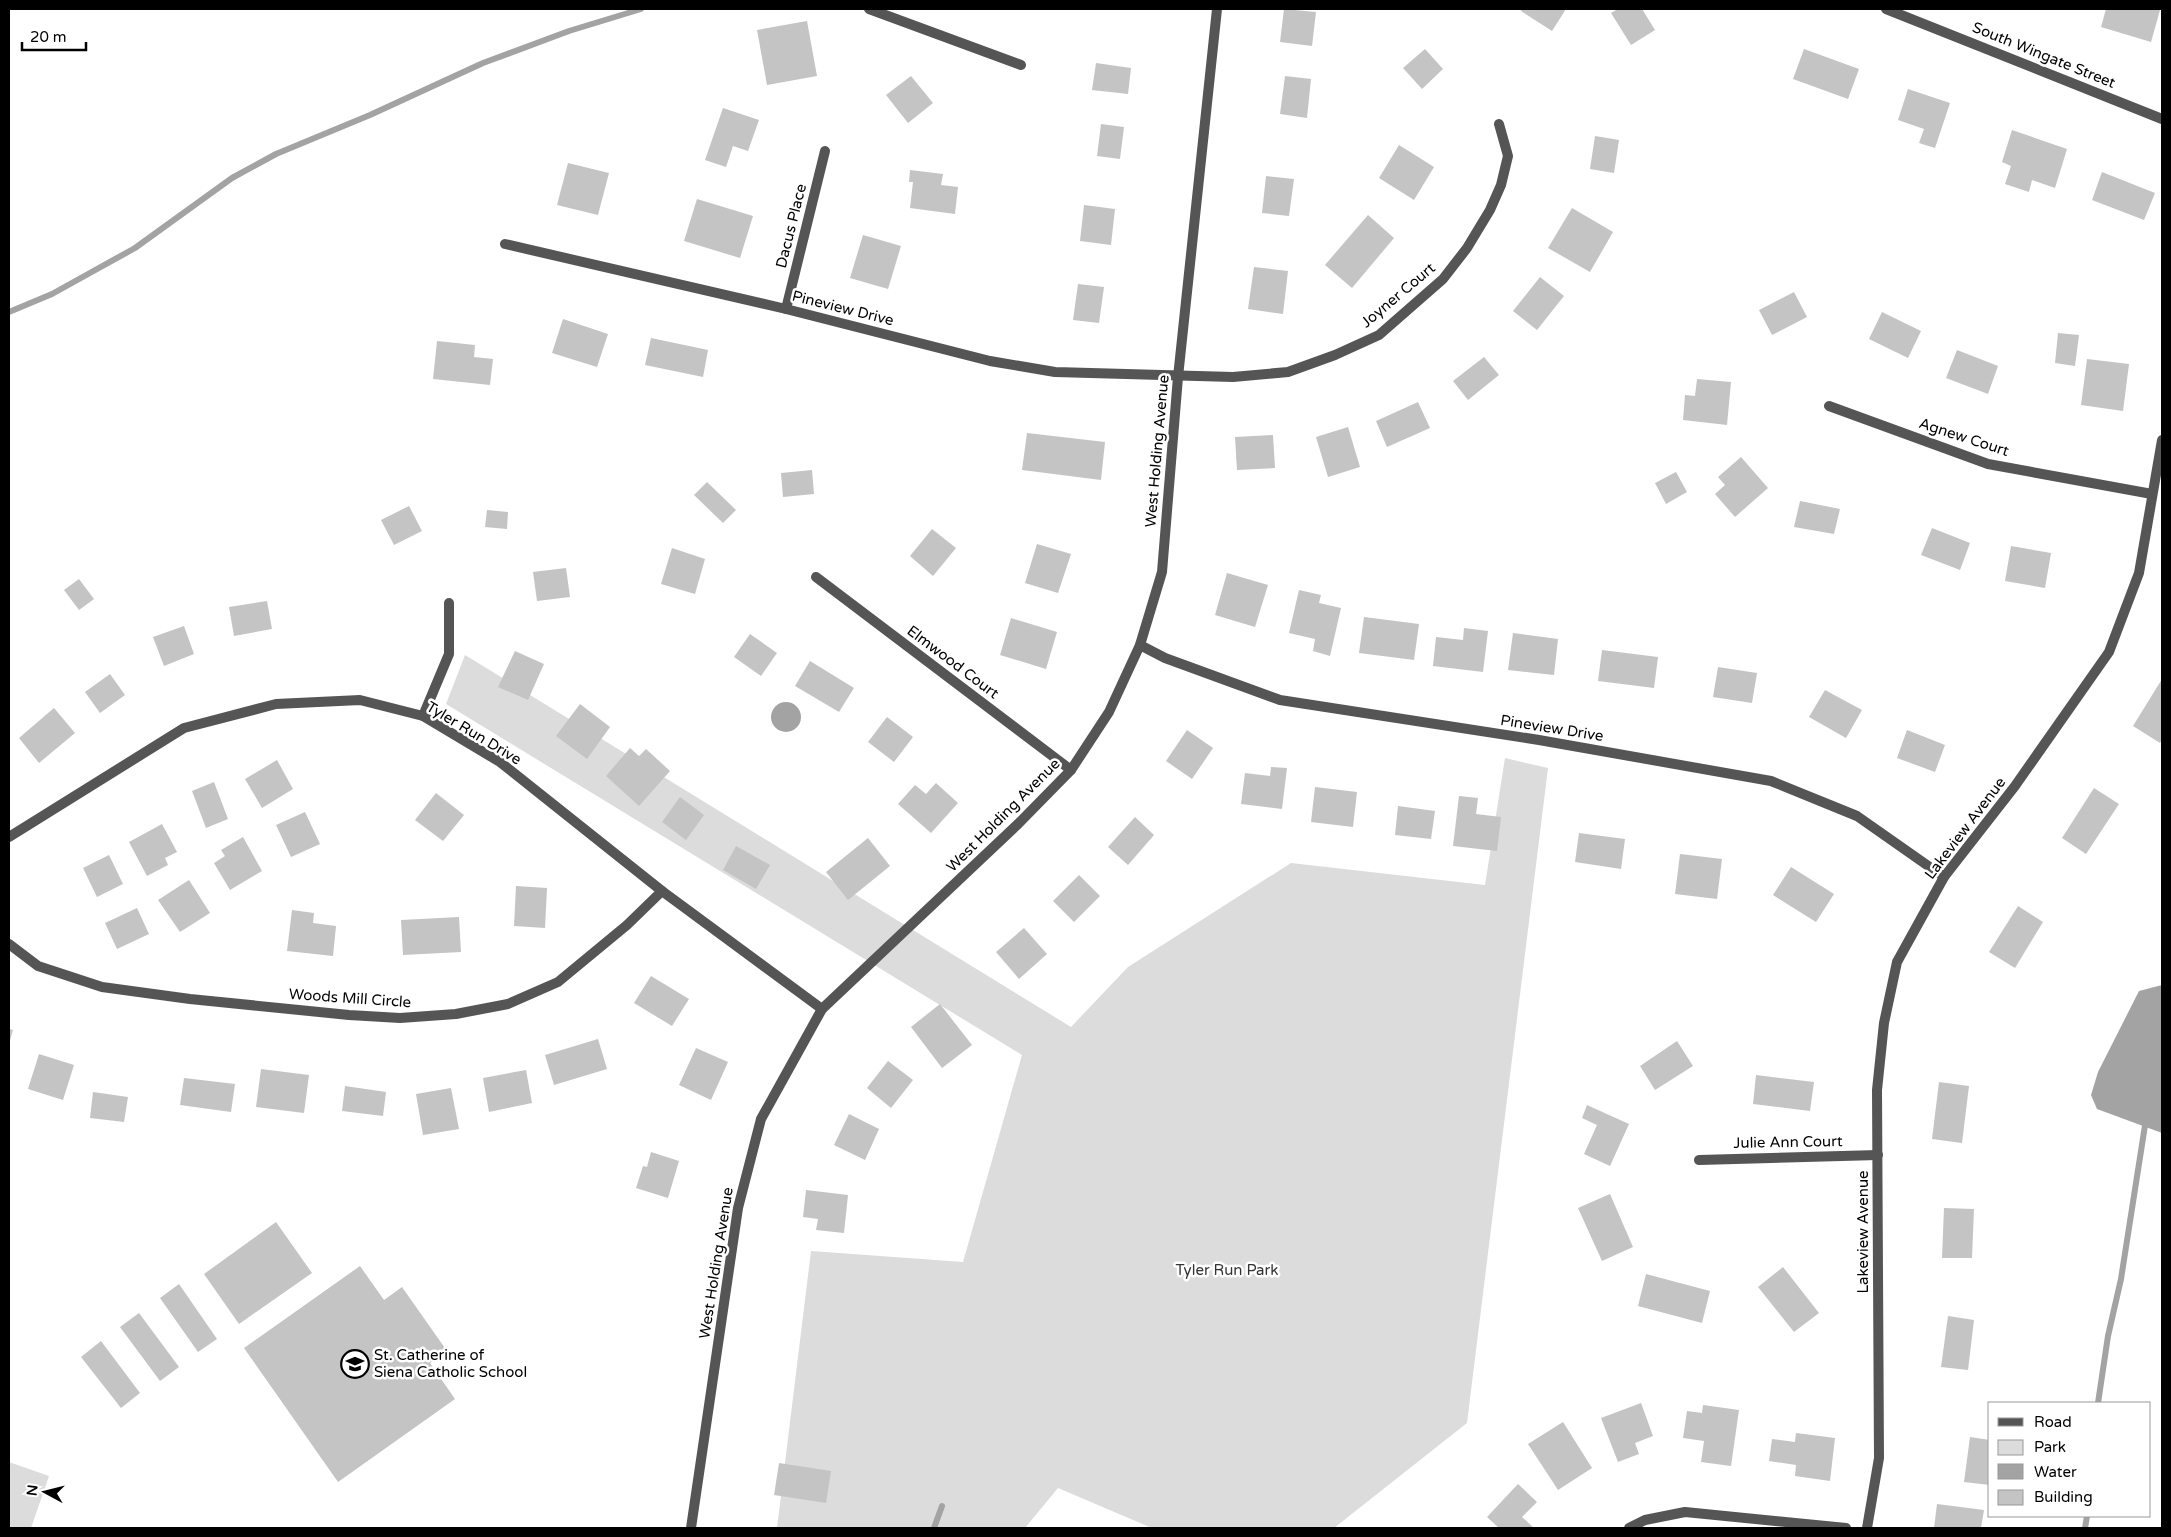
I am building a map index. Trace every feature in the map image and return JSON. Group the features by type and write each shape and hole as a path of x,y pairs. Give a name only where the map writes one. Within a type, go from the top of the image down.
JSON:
{"street":[{"path":"869,9 1021,65"},
{"name":"West Holding Avenue","path":"691,1528 738,1208 761,1119 822,1009 1018,824 1071,770 1109,712 1140,645 1162,572 1178,377 1217,9"},
{"name":"South Wingate Street","path":"1886,9 2162,119"},
{"name":"Joyner Court","path":"1178,377 1233,377 1288,372 1335,355 1379,335 1443,279 1467,248 1490,210 1501,185 1508,156 1499,124"},
{"name":"Dacus Place","path":"786,309 825,151"},
{"name":"Pineview Drive","path":"504,244 786,309 990,361 1055,372 1178,377"},
{"name":"Agnew Court","path":"1829,406 1988,464 2152,494"},
{"name":"Lakeview Avenue","path":"1867,1528 1879,1458 1877,1090 1884,1023 1898,962 1944,876 2016,786 2109,652 2140,573 2162,440"},
{"name":"Elmwood Court","path":"816,577 1071,770"},
{"path":"423,716 448,654 450,602"},
{"name":"Pineview Drive","path":"1140,645 1165,658 1280,700 1539,740 1771,781 1856,816 1944,876"},
{"name":"Tyler Run Drive","path":"9,837 184,728 276,704 360,700 423,716 500,762 662,891 822,1009"},
{"name":"Woods Mill Circle","path":"9,944 38,966 102,987 190,999 348,1015 400,1018 456,1014 508,1004 558,982 627,925 662,891"},
{"name":"Julie Ann Court","path":"1699,1160 1878,1155"},
{"path":"1629,1528 1645,1520 1685,1512 1846,1528"}],"green space":[{"name":"Tyler Run Park","path":"465,655 1071,1027 1128,967 1291,863 1485,885 1505,758 1548,768 1467,1423 1334,1528 1152,1528 1058,1488 1025,1528 777,1528 811,1251 963,1262 1022,1055 446,704"},
{"path":"9,1462 49,1476 31,1528 9,1528"}],"water":[{"path":"786,702 796,707 801,717 796,727 786,732 776,727 771,717 776,707"},
{"path":"2162,985 2162,1133 2097,1109 2091,1095 2098,1072 2139,991"}],"building":[{"path":"1284,9 1316,12 1312,46 1280,42"},
{"path":"1522,9 1566,9 1552,31 1521,11"},
{"path":"1618,9 1642,9 1655,30 1631,45 1611,13"},
{"path":"2106,9 2160,10 2151,42 2101,27"},
{"path":"807,21 817,76 767,85 757,30"},
{"path":"1425,49 1443,69 1422,89 1403,68"},
{"path":"1804,49 1859,69 1848,99 1793,79"},
{"path":"1096,63 1131,68 1128,94 1092,90"},
{"path":"911,76 933,103 908,123 886,95"},
{"path":"1285,76 1311,79 1307,118 1280,114"},
{"path":"1908,89 1950,103 1935,148 1919,143 1924,129 1898,120"},
{"path":"723,108 759,120 748,151 733,146 726,167 705,160"},
{"path":"1101,124 1124,127 1120,159 1097,156"},
{"path":"2012,130 2067,149 2055,188 2032,180 2029,192 2005,184 2011,166 2002,162"},
{"path":"1595,136 1619,140 1614,173 1590,169"},
{"path":"1399,145 1434,167 1414,200 1379,178"},
{"path":"568,163 609,173 598,215 557,205"},
{"path":"910,170 943,174 941,185 958,187 955,214 910,208 913,182 909,182"},
{"path":"2102,172 2155,193 2144,220 2092,200"},
{"path":"1266,176 1294,179 1289,216 1262,213"},
{"path":"697,199 753,216 740,258 684,241"},
{"path":"1084,205 1115,209 1111,245 1080,241"},
{"path":"1572,208 1613,232 1590,272 1548,248"},
{"path":"1368,215 1394,238 1352,288 1325,265"},
{"path":"863,235 901,246 888,289 850,278"},
{"path":"1254,267 1288,271 1283,314 1248,309"},
{"path":"1540,277 1564,296 1537,330 1513,311"},
{"path":"1078,284 1104,287 1099,323 1073,320"},
{"path":"1794,292 1807,317 1772,335 1759,310"},
{"path":"1882,312 1921,331 1908,358 1869,339"},
{"path":"563,319 608,334 597,367 552,353"},
{"path":"2058,333 2079,335 2075,366 2055,363"},
{"path":"651,338 708,350 703,377 645,365"},
{"path":"437,341 475,345 474,357 493,359 490,385 433,379"},
{"path":"1957,350 1998,366 1988,394 1946,378"},
{"path":"1484,357 1499,375 1468,400 1453,381"},
{"path":"2087,359 2129,364 2123,411 2081,405"},
{"path":"1697,379 1731,382 1727,425 1683,420 1685,395 1695,396"},
{"path":"1418,402 1430,428 1387,447 1376,421"},
{"path":"1348,427 1360,467 1328,477 1316,437"},
{"path":"1027,433 1105,442 1101,480 1022,470"},
{"path":"1273,435 1275,468 1237,470 1235,437"},
{"path":"1741,457 1768,488 1735,517 1715,494 1725,485 1718,477"},
{"path":"812,470 814,494 783,497 781,473"},
{"path":"1676,472 1687,492 1666,504 1655,483"},
{"path":"707,482 736,510 723,523 694,495"},
{"path":"1800,501 1840,509 1834,534 1794,527"},
{"path":"409,506 422,531 394,545 381,520"},
{"path":"487,510 508,512 507,529 485,527"},
{"path":"1932,528 1970,543 1960,570 1921,555"},
{"path":"932,529 956,548 933,576 910,556"},
{"path":"1037,544 1071,554 1058,593 1025,583"},
{"path":"2011,546 2051,553 2045,588 2005,581"},
{"path":"672,548 705,559 695,594 661,584"},
{"path":"566,568 570,597 537,601 533,572"},
{"path":"1227,573 1268,585 1255,627 1215,615"},
{"path":"79,579 94,599 79,610 64,590"},
{"path":"1299,590 1321,595 1319,603 1341,608 1330,656 1313,651 1315,639 1289,633"},
{"path":"267,601 272,629 234,636 229,607"},
{"path":"1364,617 1419,624 1414,660 1359,653"},
{"path":"1011,618 1057,632 1046,669 1000,655"},
{"path":"184,626 194,654 164,666 153,637"},
{"path":"1464,628 1488,631 1483,672 1433,666 1436,637 1463,640"},
{"path":"1513,633 1558,639 1554,675 1508,670"},
{"path":"750,634 777,653 761,676 734,657"},
{"path":"1602,650 1658,657 1654,688 1598,681"},
{"path":"515,651 544,664 528,700 498,687"},
{"path":"810,661 854,688 839,712 795,686"},
{"path":"1718,667 1757,673 1752,703 1713,697"},
{"path":"110,674 125,695 100,713 85,692"},
{"path":"2162,679 2162,739 2160,743 2133,726"},
{"path":"1825,690 1862,710 1846,738 1809,717"},
{"path":"580,704 610,727 587,759 556,736"},
{"path":"54,708 75,733 39,763 19,738"},
{"path":"887,717 913,737 894,762 868,742"},
{"path":"1187,730 1213,748 1192,779 1166,761"},
{"path":"1907,730 1945,745 1935,772 1897,758"},
{"path":"630,748 639,756 646,749 670,771 639,806 606,776"},
{"path":"277,760 293,789 262,808 245,779"},
{"path":"1271,767 1287,768 1282,809 1241,804 1245,773 1270,776"},
{"path":"214,782 228,819 206,828 192,791"},
{"path":"936,783 958,803 931,833 898,804 915,785 926,794"},
{"path":"1315,787 1357,792 1353,827 1311,822"},
{"path":"2094,788 2119,804 2086,854 2062,838"},
{"path":"436,793 464,815 443,841 415,820"},
{"path":"1459,796 1478,798 1476,814 1501,817 1497,851 1453,846"},
{"path":"680,797 704,815 686,840 662,822"},
{"path":"1398,806 1435,811 1431,839 1395,835"},
{"path":"305,812 320,844 291,857 276,825"},
{"path":"1135,817 1154,835 1128,865 1108,847"},
{"path":"162,824 177,852 165,858 168,865 147,876 129,842"},
{"path":"1579,833 1625,839 1621,869 1575,862"},
{"path":"243,837 262,871 230,890 214,863 225,856 221,850"},
{"path":"868,838 890,866 848,900 826,872"},
{"path":"736,846 770,865 756,889 723,870"},
{"path":"1680,854 1722,859 1717,899 1675,894"},
{"path":"109,855 123,884 97,897 83,868"},
{"path":"1791,867 1834,894 1816,922 1773,895"},
{"path":"1079,875 1100,896 1074,922 1053,901"},
{"path":"189,880 210,913 180,932 158,900"},
{"path":"516,886 547,888 545,928 514,926"},
{"path":"2018,906 2043,922 2015,968 1989,952"},
{"path":"137,908 149,934 117,949 105,923"},
{"path":"292,910 314,913 313,923 336,926 333,956 287,951"},
{"path":"459,917 461,952 403,955 401,920"},
{"path":"1024,928 1047,954 1019,979 996,952"},
{"path":"651,976 689,999 672,1026 634,1003"},
{"path":"940,1004 972,1045 942,1068 911,1027"},
{"path":"9,1029 13,1030 9,1044"},
{"path":"598,1039 607,1069 554,1085 545,1055"},
{"path":"1677,1041 1693,1066 1655,1090 1640,1066"},
{"path":"696,1048 728,1062 711,1100 679,1085"},
{"path":"39,1054 74,1065 63,1100 28,1089"},
{"path":"888,1061 913,1080 891,1108 867,1088"},
{"path":"261,1069 309,1075 304,1113 256,1107"},
{"path":"526,1070 532,1103 489,1112 483,1078"},
{"path":"1756,1075 1814,1082 1810,1111 1753,1104"},
{"path":"184,1078 235,1084 231,1112 180,1105"},
{"path":"1939,1082 1969,1086 1962,1143 1932,1139"},
{"path":"345,1086 386,1092 383,1116 342,1111"},
{"path":"451,1088 459,1129 423,1135 416,1094"},
{"path":"93,1092 128,1097 124,1122 90,1118"},
{"path":"1587,1105 1629,1124 1610,1166 1584,1154 1597,1125 1582,1118"},
{"path":"849,1114 879,1129 865,1160 834,1145"},
{"path":"651,1152 679,1161 668,1198 636,1188 643,1166 647,1167"},
{"path":"806,1190 848,1195 844,1233 816,1230 818,1219 803,1217"},
{"path":"1610,1194 1633,1247 1602,1261 1578,1208"},
{"path":"1944,1208 1974,1209 1972,1258 1942,1258"},
{"path":"276,1222 312,1273 239,1324 204,1274"},
{"path":"360,1266 384,1300 402,1287 447,1351 430,1363 455,1399 338,1482 244,1348"},
{"path":"1783,1267 1819,1313 1794,1332 1758,1287"},
{"path":"1646,1274 1710,1291 1702,1323 1638,1306"},
{"path":"179,1284 217,1339 198,1352 160,1298"},
{"path":"139,1313 179,1367 160,1381 120,1327"},
{"path":"1948,1316 1974,1320 1968,1370 1941,1367"},
{"path":"101,1341 140,1393 121,1408 81,1357"},
{"path":"1641,1403 1653,1436 1635,1443 1639,1454 1618,1462 1601,1418"},
{"path":"1703,1405 1739,1410 1731,1466 1701,1462 1704,1441 1683,1438 1687,1411 1702,1413"},
{"path":"1563,1422 1592,1468 1558,1490 1528,1444"},
{"path":"1796,1433 1835,1438 1830,1481 1795,1476 1796,1465 1769,1461 1772,1439 1795,1442"},
{"path":"1970,1437 1988,1440 1988,1485 1964,1482"},
{"path":"779,1463 831,1471 826,1503 774,1495"},
{"path":"1518,1484 1537,1502 1522,1517 1534,1528 1499,1528 1487,1517"},
{"path":"1937,1504 1984,1510 1981,1528 1934,1528"}],"waterway":[{"path":"9,312 52,294 135,248 232,178 276,154 370,115 483,63 569,31 641,9"},
{"path":"2098,1402 2108,1336 2121,1279 2146,1119"},
{"path":"934,1528 942,1506"},
{"path":"2085,1528 2087,1517"}],"place":[{"name":"St. Catherine of Siena Catholic School","path":"355,1364"}]}
